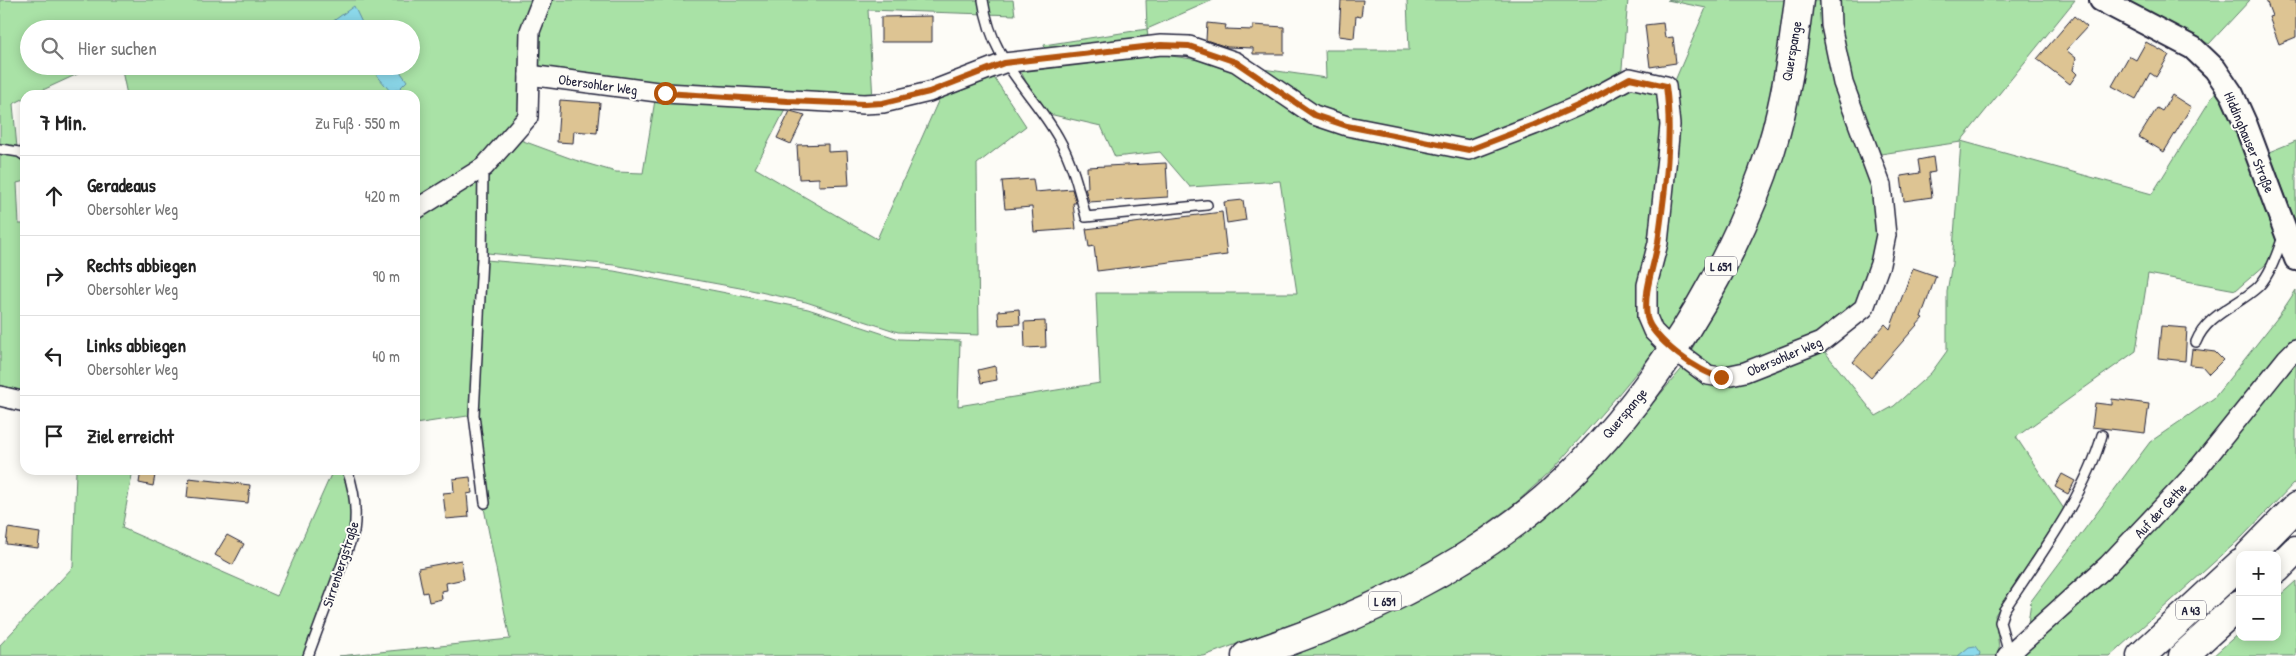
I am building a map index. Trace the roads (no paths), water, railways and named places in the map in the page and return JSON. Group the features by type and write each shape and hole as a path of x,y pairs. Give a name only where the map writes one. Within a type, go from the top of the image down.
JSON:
{"main road":[{"name":"Querspange","path":"1246,656 1288,642 1410,590 1517,522 1581,463 1628,410 1674,350 1727,257 1761,179 1772,146 1794,48 1799,0"},
{"path":"2253,551 2296,507"},
{"path":"2281,565 2296,550"},
{"name":"A 43","path":"2141,656 2236,568"},
{"name":"A 43","path":"2183,656 2236,608"}],"street":[{"path":"420,207 483,167 528,117 530,31 542,0"},
{"name":"Obersohler Weg","path":"529,75 665,93 864,104 883,103 929,92 1004,63 1161,45 1189,46 1236,62 1314,115 1347,126 1469,150 1543,122 1584,103 1630,78 1666,86 1670,125 1658,244 1647,285 1647,317 1653,331 1674,350 1708,375 1731,376 1821,342 1864,308 1880,264 1886,235 1881,185 1843,83 1831,25 1830,0"},
{"name":"Hiddinghauser Straße","path":"2101,0 2193,48 2215,69 2232,94 2287,230 2296,259"},
{"name":"Auf der Gethe","path":"2008,655 2108,565 2179,490 2286,358 2296,349"},
{"path":"0,396 20,401"}],"lane":[{"path":"983,0 986,23 1004,63 1059,138 1070,162 1086,217 1207,205"},
{"path":"0,149 20,154"},
{"path":"483,167 482,257 474,415 485,503"},
{"path":"2196,342 2201,330 2225,309 2258,286 2266,276 2287,230"},
{"path":"2008,655 2000,622 2004,610 2072,502 2088,473 2102,435"},
{"name":"Sirrenbergstraße","path":"308,656 354,532 356,512 348,475"}],"water":[{"path":"354,6 361,20 335,20"},
{"path":"377,75 403,75 407,81 398,90 389,90"},
{"path":"1975,646 1980,653 1979,656 1958,656 1969,647"}]}
